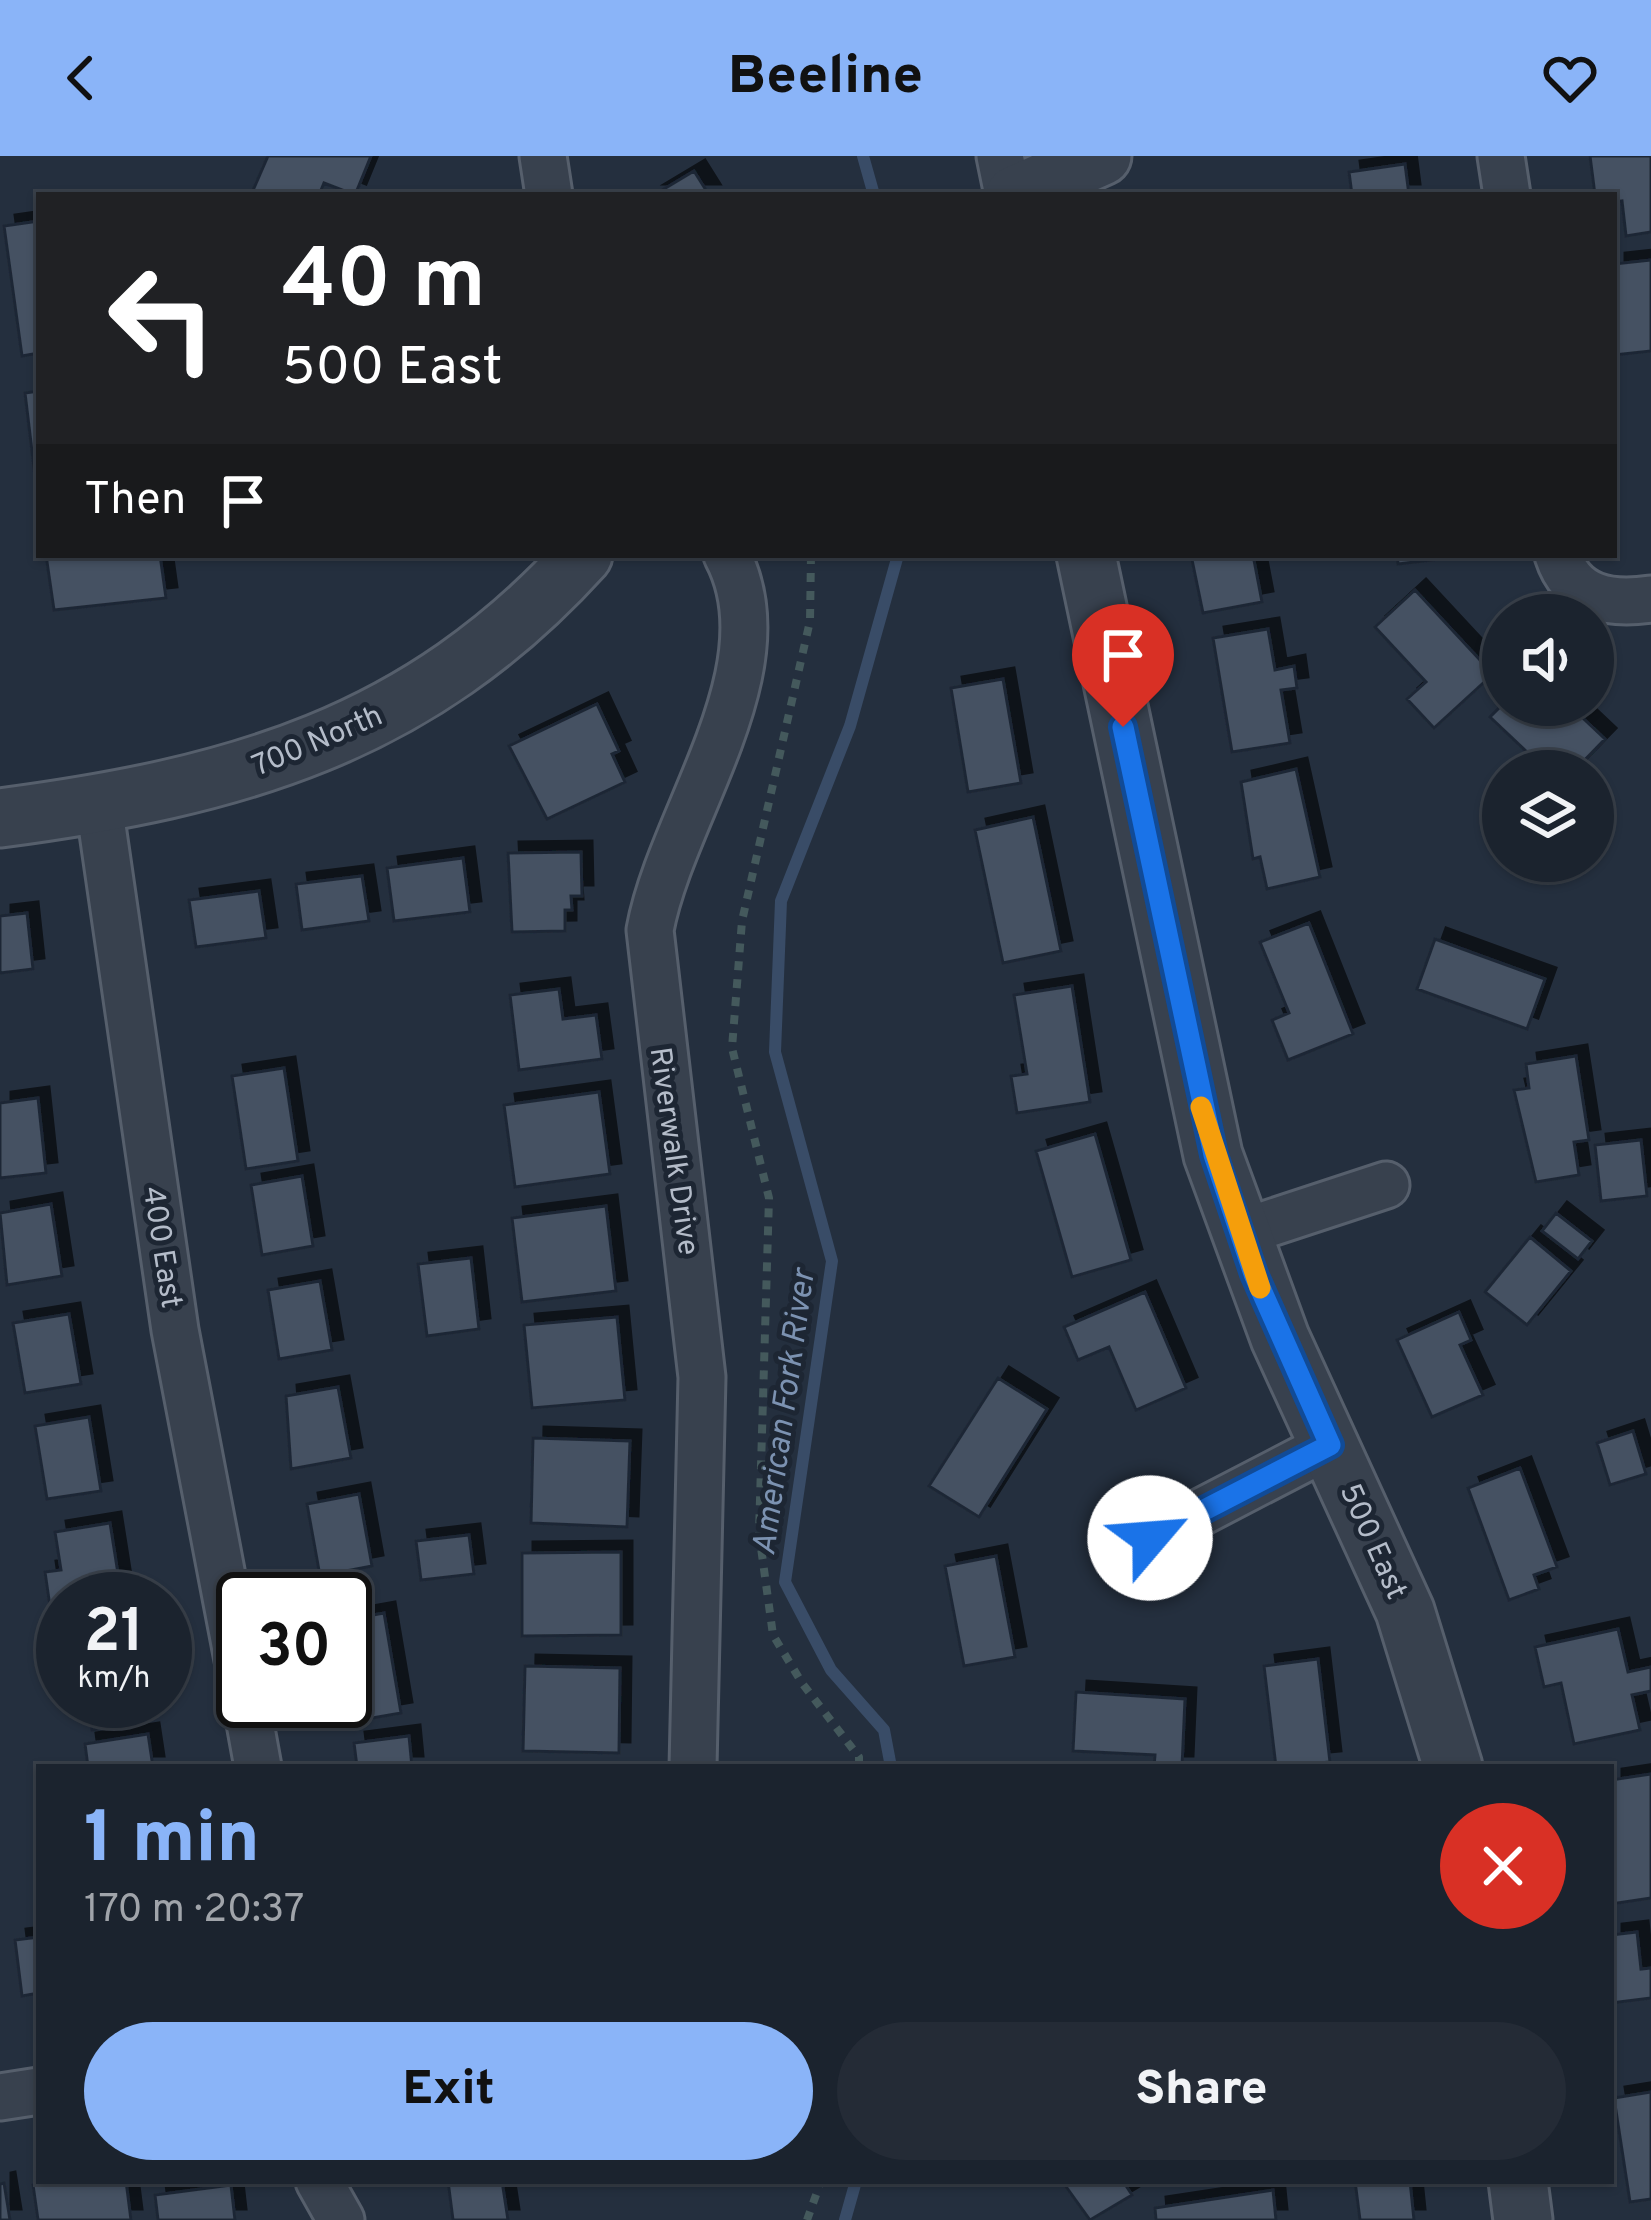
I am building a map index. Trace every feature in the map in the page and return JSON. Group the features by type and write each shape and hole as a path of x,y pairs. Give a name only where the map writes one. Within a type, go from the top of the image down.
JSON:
{"street":[{"path":"544,156 549,192"},
{"path":"1000,156 1010,192"},
{"path":"1018,192 1102,156"},
{"path":"1502,156 1507,192"},
{"name":"700 North","path":"0,818 99,805 278,762 342,735 450,674 580,558"},
{"name":"Riverwalk Drive","path":"692,1764 702,1377 650,931 657,890 741,676 746,624 740,580 729,558"},
{"name":"500 East","path":"1088,558 1199,1099 1240,1233 1280,1338 1405,1611 1453,1764"},
{"path":"1559,558 1566,578 1586,593 1634,601"},
{"name":"400 East","path":"99,805 175,1330 221,1572"},
{"path":"1240,1233 1386,1185"},
{"path":"1150,1538 1330,1445"},
{"path":"251,1728 257,1764"},
{"path":"0,2096 36,2091"},
{"path":"321,2184 341,2220"},
{"path":"1518,2184 1523,2220"}],"path":[{"path":"811,558 810,621 742,921 732,1048 769,1198 759,1533 773,1635 802,1683 860,1757 860,1764"},
{"path":"807,2220 820,2184"}],"building":[{"path":"268,156 371,156 356,192 324,183 320,192 252,192"},
{"path":"1590,156 1651,156 1651,232 1626,236 1617,192 1595,192"},
{"path":"1405,164 1409,192 1352,192 1349,172"},
{"path":"694,171 707,192 659,192"},
{"path":"36,221 36,354 22,356 4,226"},
{"path":"1651,260 1651,351 1617,355 1617,264"},
{"path":"36,391 36,485 25,393"},
{"path":"46,558 160,558 166,598 54,610"},
{"path":"1192,558 1254,558 1262,602 1203,613"},
{"path":"1397,558 1448,558 1398,564"},
{"path":"1415,590 1482,662 1482,684 1434,728 1407,699 1426,682 1375,627"},
{"path":"1268,629 1275,670 1294,666 1297,688 1281,690 1290,743 1232,752 1213,638"},
{"path":"1003,679 1021,783 968,792 951,688"},
{"path":"597,704 619,751 612,754 625,782 547,819 509,746"},
{"path":"1500,726 1591,726 1605,739 1594,750 1525,750"},
{"path":"1296,769 1320,877 1267,889 1260,857 1253,859 1241,782"},
{"path":"1033,817 1061,951 1003,963 975,830"},
{"path":"581,852 582,896 571,896 565,931 512,932 508,853"},
{"path":"463,858 470,912 394,921 387,868"},
{"path":"362,876 369,921 302,930 296,884"},
{"path":"259,891 266,938 196,947 189,900"},
{"path":"27,913 33,969 0,973 0,916"},
{"path":"1309,923 1353,1034 1288,1060 1272,1020 1289,1013 1260,942"},
{"path":"1435,939 1545,979 1527,1029 1417,989"},
{"path":"1072,986 1090,1102 1017,1113 1011,1076 1027,1074 1014,995"},
{"path":"559,989 563,1019 596,1015 602,1059 519,1070 510,995"},
{"path":"1576,1056 1589,1140 1574,1142 1579,1175 1536,1182 1514,1090 1529,1088 1526,1064"},
{"path":"284,1068 298,1161 246,1169 232,1076"},
{"path":"599,1092 610,1174 515,1187 504,1105"},
{"path":"38,1098 46,1173 0,1178 0,1103"},
{"path":"1095,1134 1131,1260 1072,1277 1036,1151"},
{"path":"1641,1140 1647,1196 1601,1201 1595,1145"},
{"path":"302,1176 313,1246 262,1255 251,1185"},
{"path":"51,1204 62,1276 7,1285 0,1213"},
{"path":"606,1206 616,1291 522,1302 512,1218"},
{"path":"1556,1213 1592,1241 1578,1259 1542,1231"},
{"path":"1530,1237 1571,1271 1527,1325 1485,1292"},
{"path":"471,1258 479,1329 427,1336 418,1264"},
{"path":"320,1281 332,1350 279,1359 268,1290"},
{"path":"1145,1292 1186,1388 1136,1410 1109,1347 1078,1360 1064,1327"},
{"path":"1459,1312 1471,1340 1460,1345 1483,1395 1432,1417 1397,1340"},
{"path":"69,1314 81,1384 25,1393 13,1323"},
{"path":"617,1317 625,1400 532,1408 524,1325"},
{"path":"998,1378 1047,1409 979,1517 929,1486"},
{"path":"338,1387 351,1458 291,1469 286,1396"},
{"path":"89,1417 101,1491 47,1499 35,1426"},
{"path":"1633,1431 1646,1474 1610,1485 1597,1443"},
{"path":"533,1438 630,1441 627,1527 531,1523"},
{"path":"1520,1468 1557,1567 1534,1575 1539,1589 1509,1600 1468,1488"},
{"path":"359,1494 372,1566 319,1572 307,1504"},
{"path":"110,1523 118,1572 45,1572 61,1570 55,1532"},
{"path":"469,1535 474,1574 421,1580 416,1541"},
{"path":"621,1552 621,1635 522,1636 522,1553"},
{"path":"996,1556 1015,1657 964,1666 945,1566"},
{"path":"384,1613 401,1713 372,1718 372,1615"},
{"path":"1618,1629 1628,1672 1651,1667 1651,1691 1632,1695 1640,1730 1574,1744 1561,1683 1544,1687 1535,1647"},
{"path":"1318,1659 1330,1762 1276,1764 1264,1666"},
{"path":"525,1666 620,1668 619,1753 523,1751"},
{"path":"1076,1692 1185,1699 1182,1764 1154,1764 1155,1755 1073,1751"},
{"path":"148,1734 153,1764 88,1764 85,1744"},
{"path":"409,1736 412,1764 357,1764 354,1743"},
{"path":"1651,1774 1651,1898 1614,1904 1614,1780"},
{"path":"1637,1932 1641,1969 1651,1968 1651,1998 1614,2003 1614,1935"},
{"path":"36,1937 36,1994 22,1996 15,1940"},
{"path":"1651,2092 1651,2199 1630,2202 1614,2098"},
{"path":"4,2183 10,2220 0,2220 0,2184"},
{"path":"126,2184 131,2220 38,2220 33,2185"},
{"path":"448,2184 502,2184 508,2220 453,2220"},
{"path":"1064,2184 1125,2184 1132,2195 1090,2220"},
{"path":"1355,2184 1410,2184 1414,2220 1360,2220"},
{"path":"231,2185 235,2220 158,2220 155,2195"},
{"path":"1273,2190 1276,2220 1156,2220 1155,2208"}],"waterway":[{"name":"American Fork River","path":"863,156 873,192"},
{"name":"American Fork River","path":"890,1764 884,1730 831,1670 785,1582 832,1261 775,1052 781,901 850,726 897,558"},
{"name":"American Fork River","path":"845,2220 855,2184"}],"slow traffic":[{"path":"1201,1107 1260,1288"}],"route":[{"path":"1123,727 1214,1155 1254,1274 1330,1445 1150,1538"}]}
